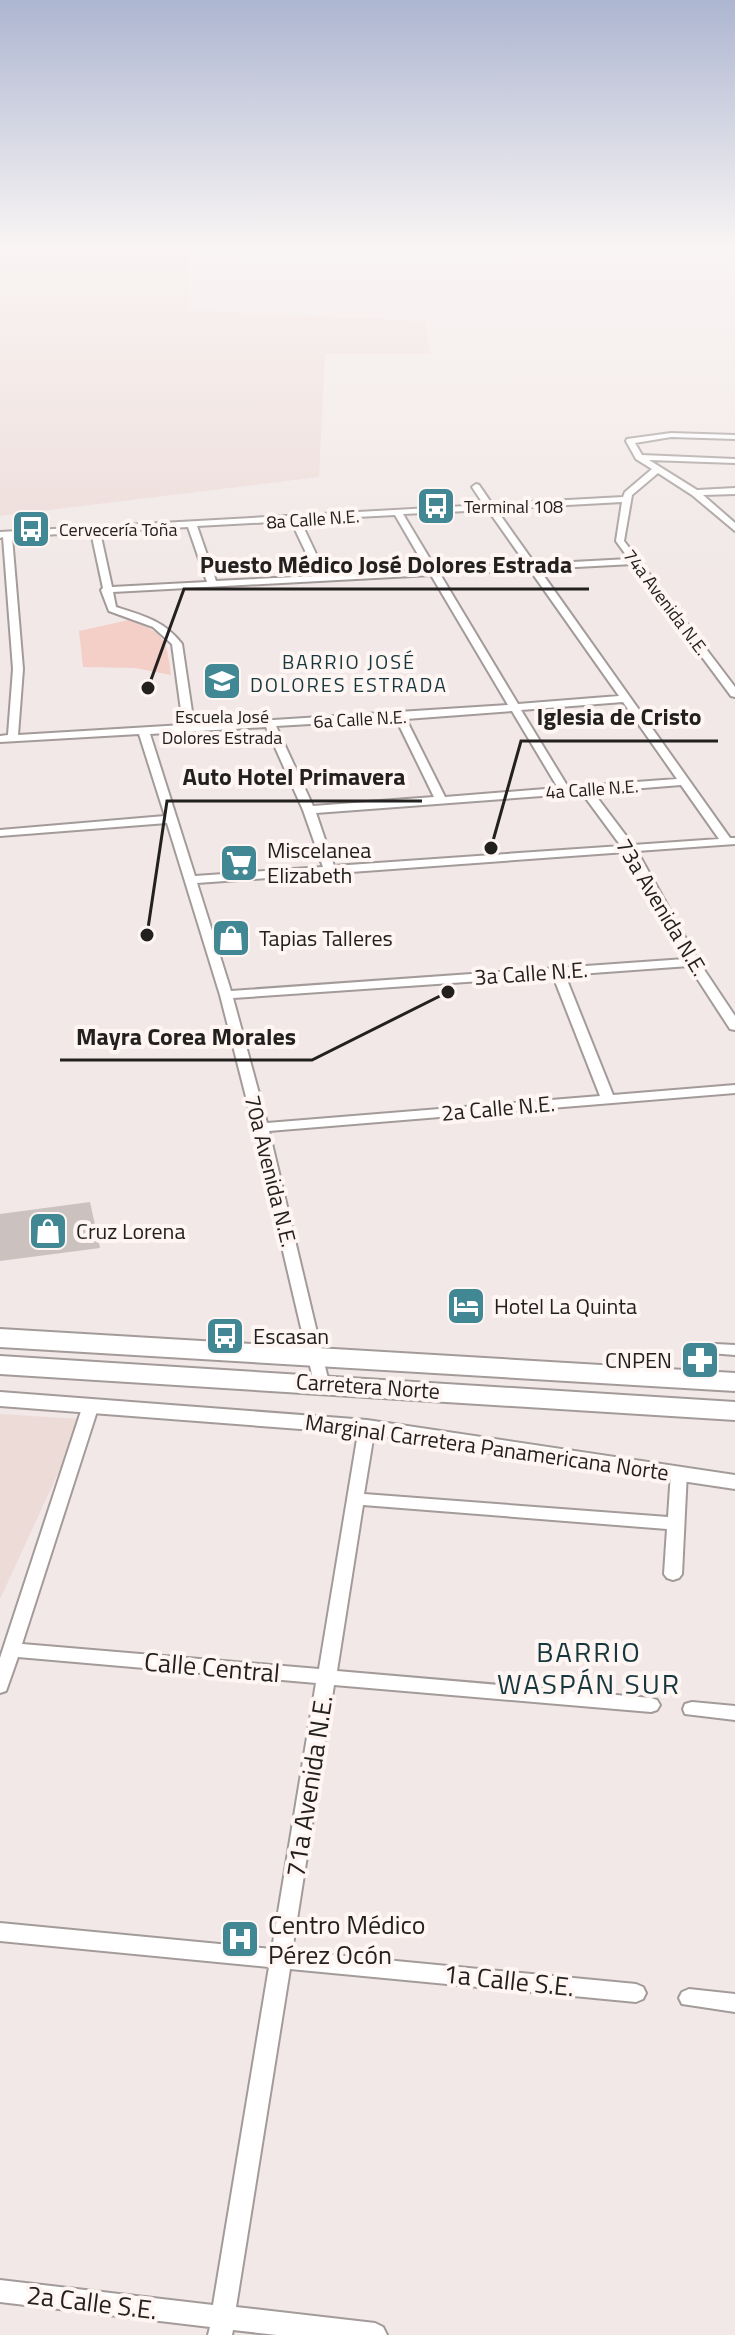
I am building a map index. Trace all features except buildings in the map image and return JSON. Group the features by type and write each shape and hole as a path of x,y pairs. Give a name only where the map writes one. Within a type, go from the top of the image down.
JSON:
{"highway":[{"name":"Carretera Norte","path":"0,1338 735,1411"},
{"name":"Carretera Norte","path":"0,1365 735,1382"}],"street":[{"path":"735,437 671,435 633,439 631,444 639,457 695,493 735,528"},
{"path":"639,457 735,461"},
{"path":"626,499 658,468"},
{"path":"476,487 623,699 683,782 731,841"},
{"path":"695,493 735,491"},
{"name":"8a Calle N.E.","path":"4,535 626,499"},
{"name":"74a Avenida N.E.","path":"626,499 620,541 735,694"},
{"path":"398,513 565,791"},
{"path":"722,516 735,517"},
{"path":"295,520 323,578"},
{"path":"192,526 212,584"},
{"path":"95,530 112,609 140,618 171,634 177,644 189,728"},
{"path":"4,535 18,669 13,738"},
{"path":"106,590 635,561"},
{"name":"6a Calle N.E.","path":"0,739 400,716 623,699"},
{"path":"400,716 441,800"},
{"path":"270,724 309,810 329,869"},
{"name":"70a Avenida N.E.","path":"144,732 226,995 319,1371"},
{"name":"4a Calle N.E.","path":"309,810 683,782"},
{"name":"73a Avenida N.E.","path":"586,790 629,848 693,962 735,1026"},
{"path":"0,833 170,819"},
{"path":"191,880 731,841"},
{"name":"3a Calle N.E.","path":"226,995 693,962"},
{"path":"558,972 608,1099"},
{"name":"2a Calle N.E.","path":"261,1128 735,1089"},
{"path":"715,1349 735,1350"},
{"name":"Marginal Carretera Panamericana Norte","path":"0,1399 367,1427 735,1482"},
{"path":"0,1686 91,1405"},
{"name":"71a Avenida N.E.","path":"221,2326 367,1427"},
{"path":"673,1574 679,1472"},
{"path":"355,1499 675,1524"},
{"name":"Calle Central","path":"12,1650 651,1705"},
{"path":"692,1709 735,1713"},
{"name":"1a Calle S.E.","path":"0,1932 636,1993"},
{"path":"689,1998 735,2003"},
{"name":"2a Calle S.E.","path":"0,2291 221,2326 375,2335"}],"shaded area":[{"path":"0,357 325,357 319,477 0,516"},
{"path":"129,620 162,638 168,652 171,675 135,668 83,667 79,631"},
{"path":"0,1414 79,1419 77,1432 0,1599"}],"place":[{"name":"Terminal 108","path":"436,506"},
{"name":"Cervecería Toña","path":"31,529"},
{"name":"Escuela José Dolores Estrada","path":"222,681"},
{"name":"Puesto Médico José Dolores Estrada","path":"148,688"},
{"name":"Iglesia de Cristo","path":"491,848"},
{"name":"Miscelanea Elizabeth","path":"239,863"},
{"name":"Auto Hotel Primavera","path":"147,935"},
{"name":"Tapias Talleres","path":"231,938"},
{"name":"Mayra Corea Morales","path":"448,992"},
{"name":"Cruz Lorena","path":"48,1231"},
{"name":"Hotel La Quinta","path":"466,1306"},
{"name":"Escasan","path":"225,1336"},
{"name":"CNPEN","path":"700,1360"},
{"name":"Centro Médico Pérez Ocón","path":"240,1939"}],"district":[{"name":"BARRIO JOSÉ DOLORES ESTRADA","path":"349,672"},
{"name":"BARRIO WASPÁN SUR","path":"589,1667"}]}
